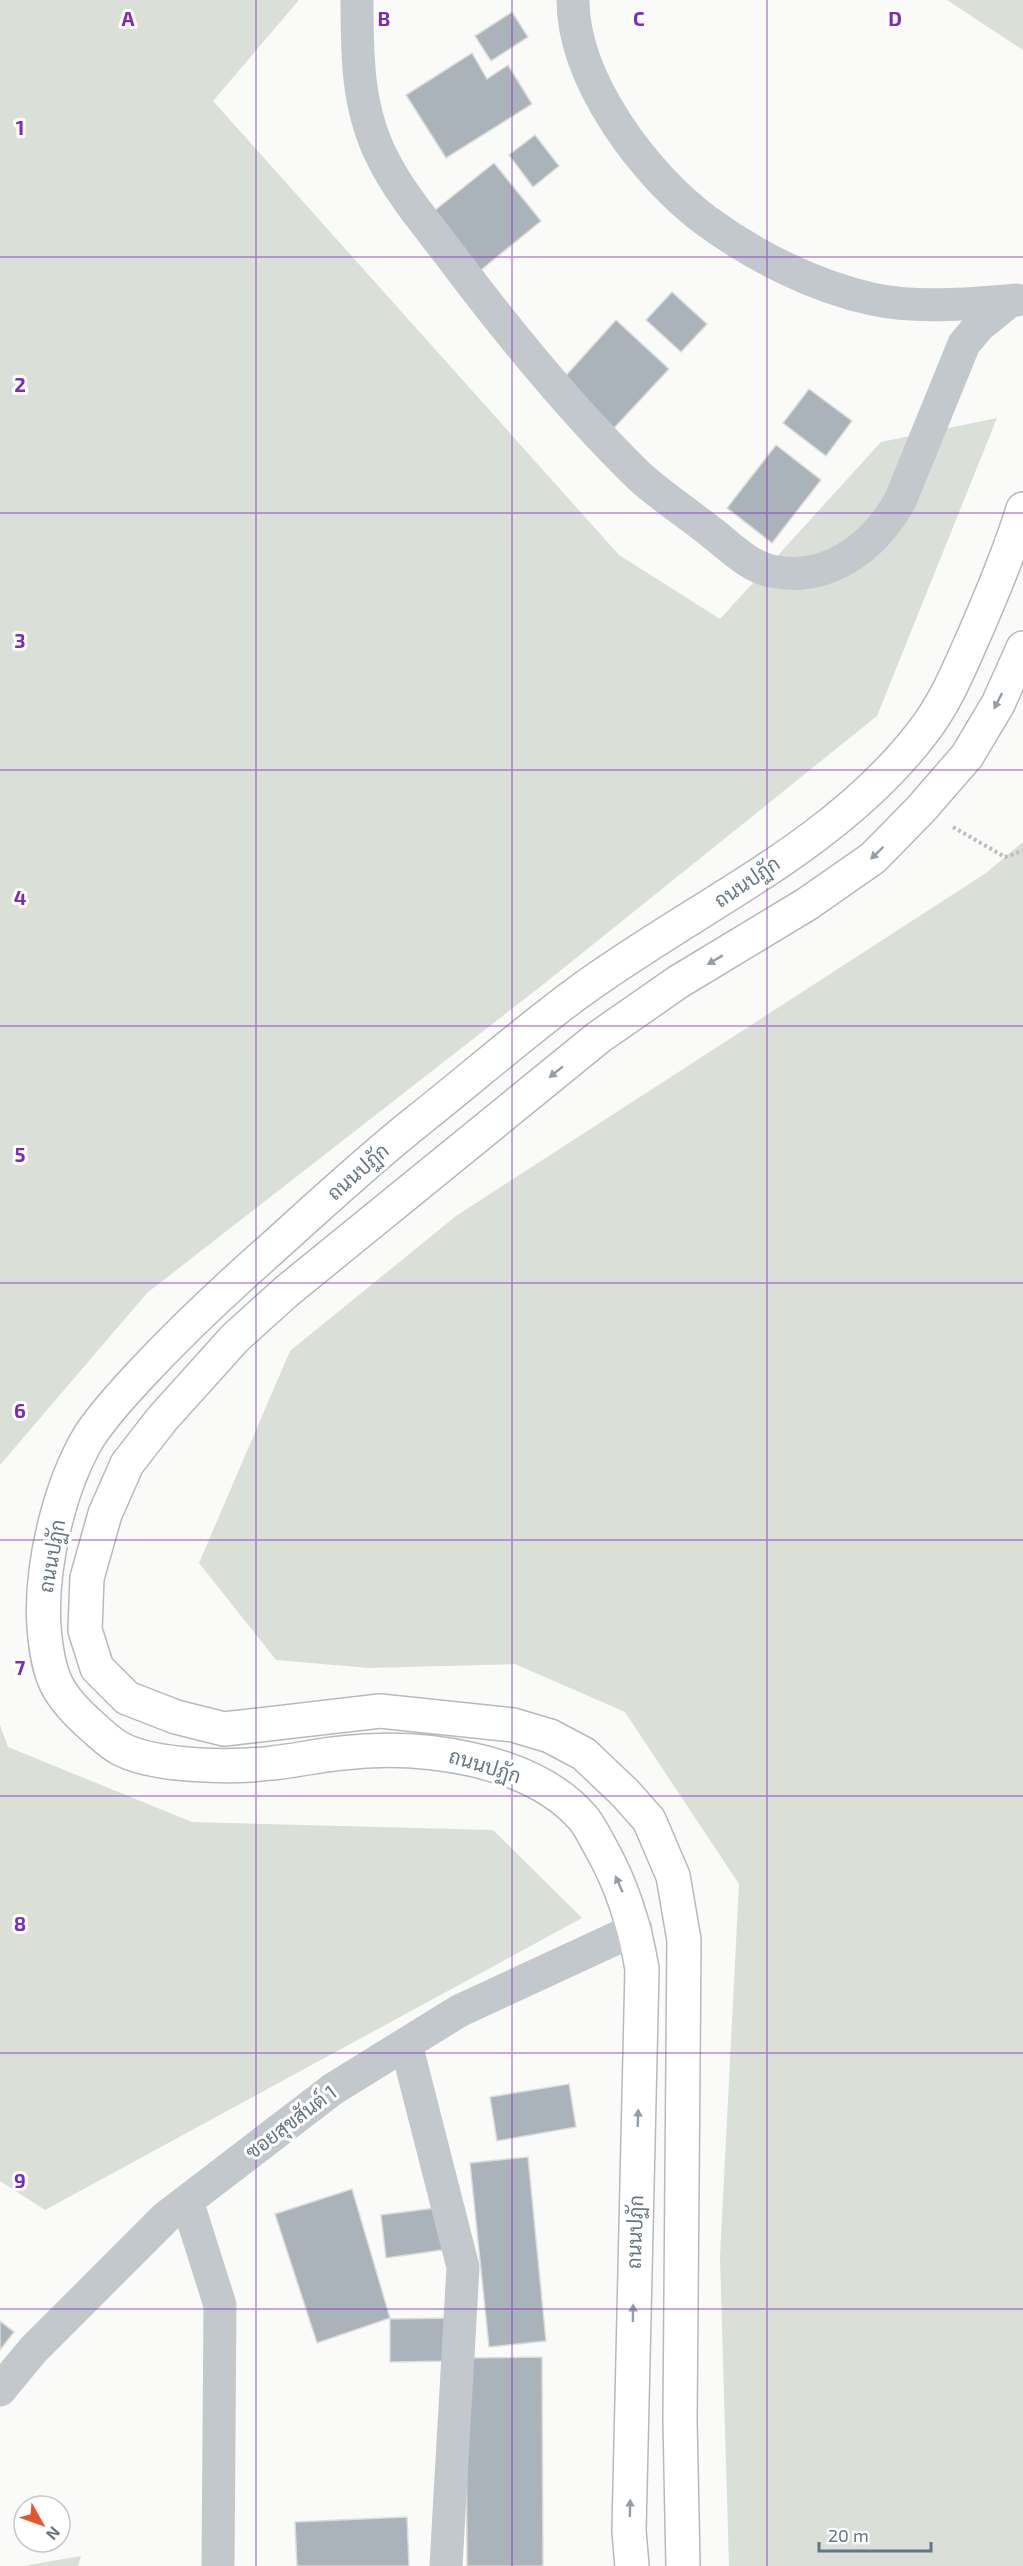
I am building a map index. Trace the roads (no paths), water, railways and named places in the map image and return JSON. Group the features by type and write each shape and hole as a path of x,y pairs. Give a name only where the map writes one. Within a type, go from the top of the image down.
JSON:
{"main road":[{"name":"ถนนปฏัก","path":"632,2566 629,2531 642,1969 636,1929 626,1898 585,1820 554,1790 507,1769 437,1752 347,1752 266,1764 181,1764 148,1759 117,1748 63,1700 47,1657 44,1576 66,1484 91,1435 126,1389 168,1344 227,1287 401,1134 577,993 762,874 856,803 896,765 927,728 953,682 993,592 1023,508"},
{"name":"ถนนปฏัก","path":"683,2566 680,2420 684,1940 673,1876 649,1820 625,1793 584,1754 550,1736 513,1725 380,1711 224,1729 176,1717 127,1698 97,1668 85,1630 87,1578 105,1514 127,1464 197,1378 244,1330 287,1291 599,1037 678,982 807,904 873,858 921,809 967,756 998,704 1023,648"}],"street":[{"path":"357,0 359,81 367,118 383,160 402,192 501,323 609,444 659,492 749,561 768,571 791,574 816,572 840,563 875,537 889,520 900,501 964,344 979,326 1016,300"},
{"path":"573,0 573,16 579,45 603,100 624,134 662,181 707,222 750,250 798,273 871,299 916,304 1016,300"},
{"name":"ซอยสุขสันต์ 1","path":"0,2390 41,2342 166,2217 333,2089 459,2011 636,1929"},
{"path":"406,2044 463,2267 446,2566"},
{"path":"186,2201 220,2305 218,2566"}]}
